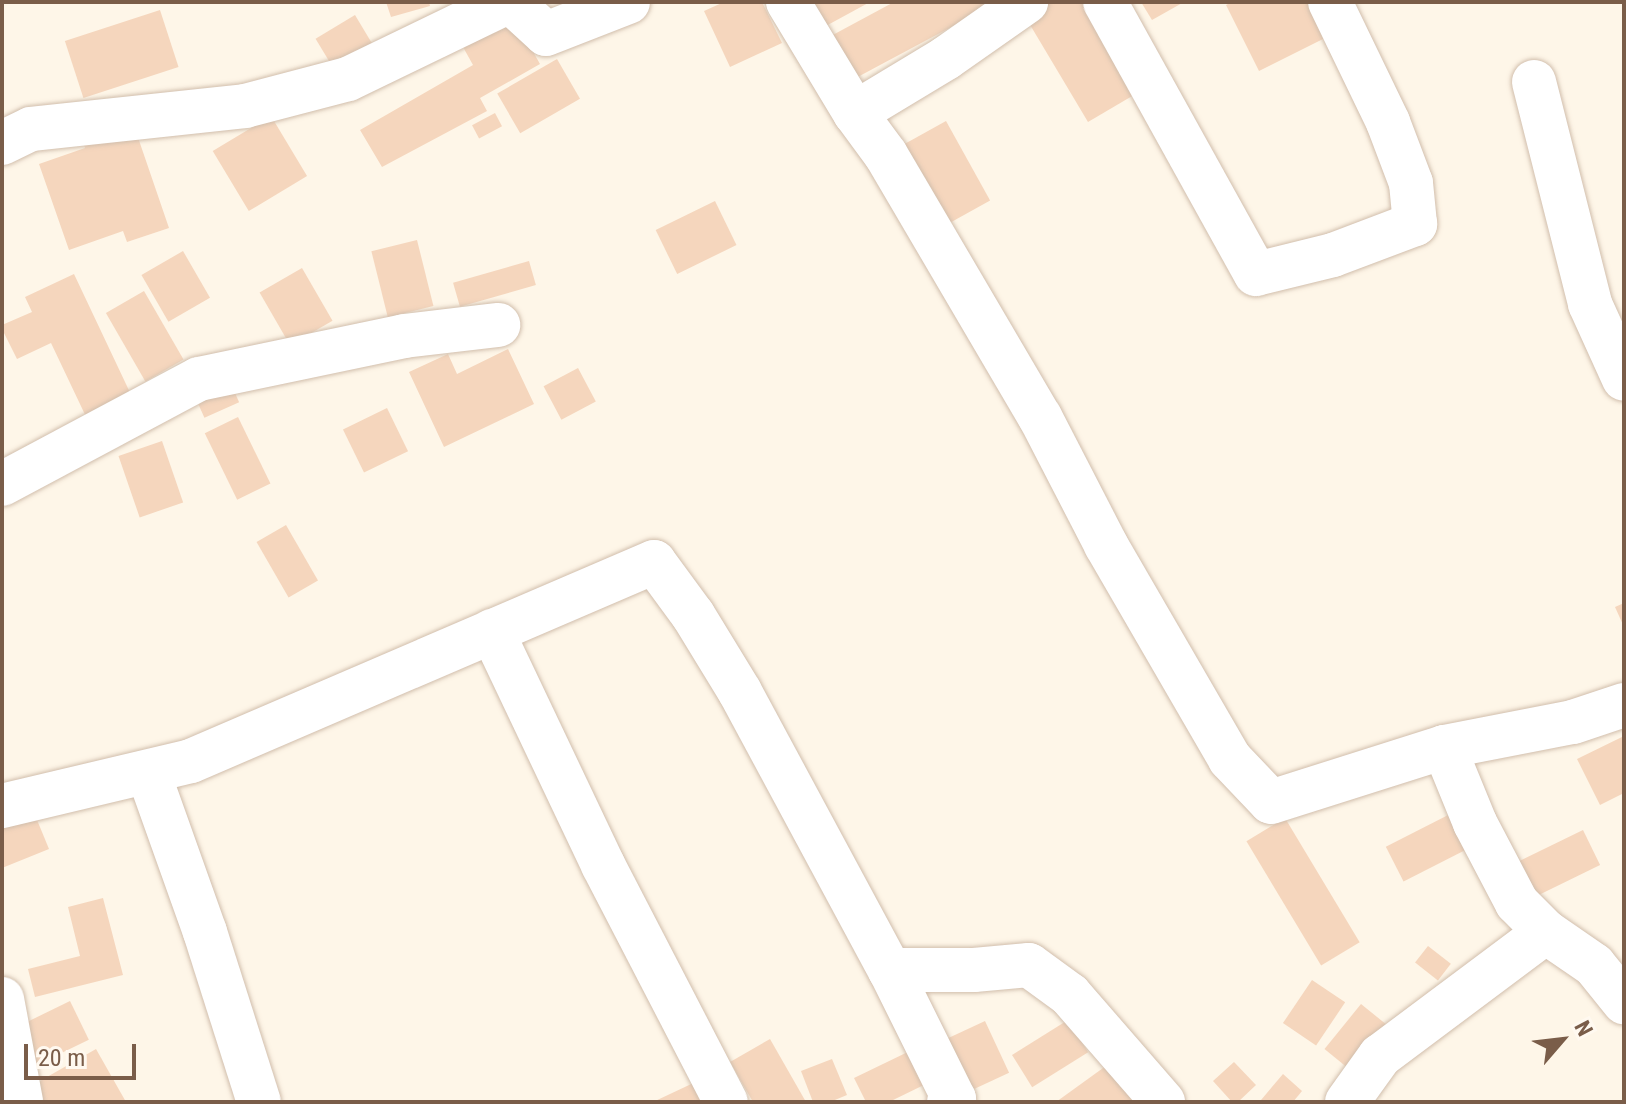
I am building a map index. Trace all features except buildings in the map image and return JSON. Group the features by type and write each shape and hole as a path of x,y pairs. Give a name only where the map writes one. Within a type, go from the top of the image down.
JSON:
{"street":[{"path":"2,143 31,129 245,106 348,79 509,2 546,34 628,2"},
{"path":"788,2 855,113 886,155 1040,417 1106,545 1230,759 1271,802 1444,747 1573,722 1624,705"},
{"path":"855,113 946,58 1026,2"},
{"path":"1105,2 1256,274 1333,255 1415,224 1411,183 1388,122 1330,2"},
{"path":"1534,82 1590,304 1624,379"},
{"path":"2,484 199,379 404,336 498,325"},
{"path":"2,806 191,761 654,562 693,615 740,692 890,970 953,1101"},
{"path":"492,631 603,865 726,1102"},
{"path":"1444,747 1475,823 1517,903 1546,932 1594,965 1624,1002"},
{"path":"148,772 205,932 259,1102"},
{"path":"1347,1102 1380,1056 1546,932"},
{"path":"890,970 974,970 1029,965 1070,995 1163,1102"},
{"path":"2,999 21,1102"}]}
